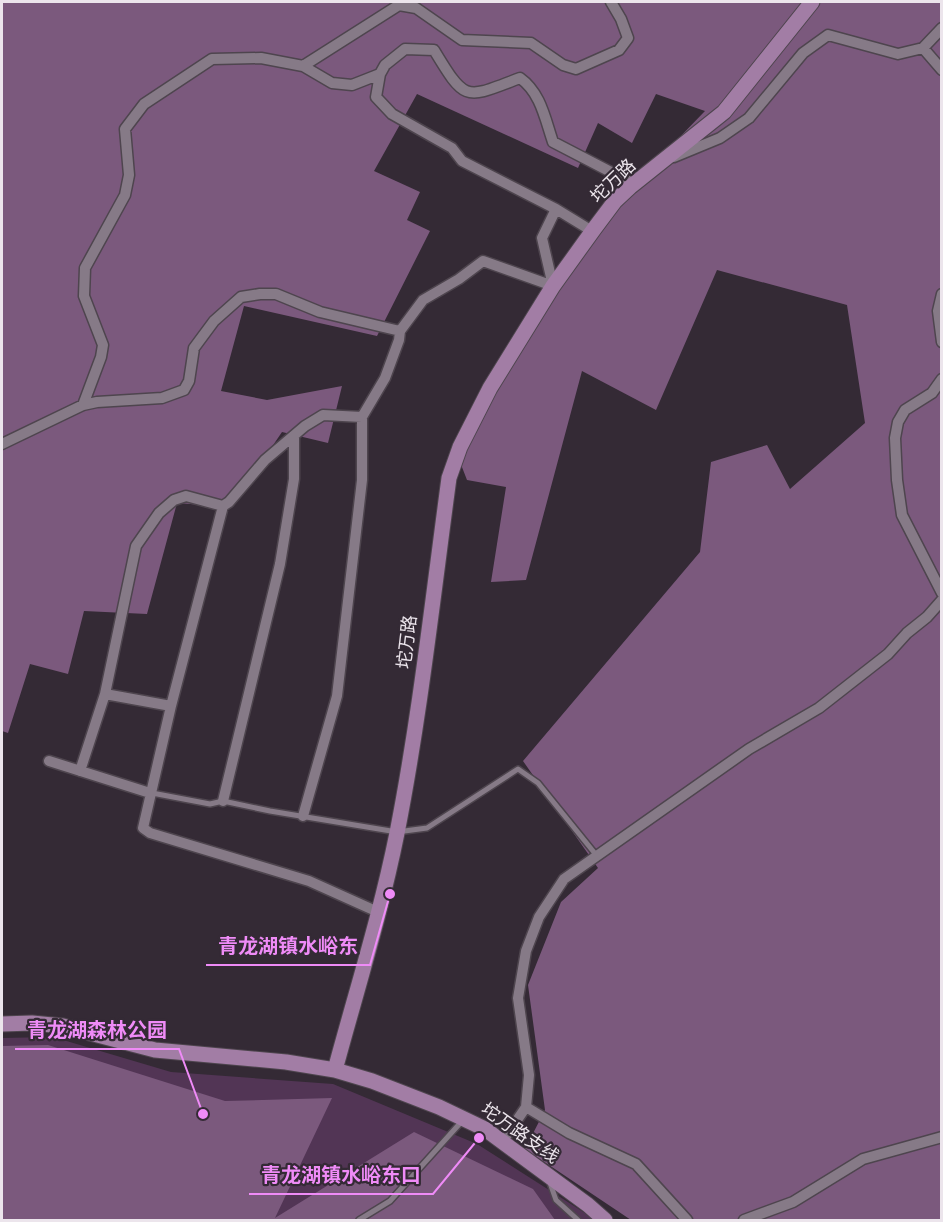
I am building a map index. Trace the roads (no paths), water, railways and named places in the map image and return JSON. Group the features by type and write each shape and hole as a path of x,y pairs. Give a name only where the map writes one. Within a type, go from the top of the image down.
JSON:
{"main road":[{"name":"坨万路","path":"335,1070 397,832 420,702 449,478 460,447 490,388 553,286 615,201 724,112 812,2"},
{"path":"2,1024 32,1023 63,1026 155,1050 286,1062 335,1070"},
{"name":"坨万路支线","path":"335,1070 409,1094 465,1118 588,1205 605,1221"}],"street":[{"path":"303,66 399,5 416,8 462,40 531,43 563,65 576,69 619,50 628,38 611,2"},
{"path":"665,161 720,138 749,118 803,53 828,35 898,54 923,48 942,28"},
{"path":"923,48 942,69"},
{"path":"592,231 556,209 462,161 452,148 392,114 376,97 380,74 385,64 405,49 434,50 454,82 470,93 478,94 520,78 529,84 538,98 553,142 634,184"},
{"path":"83,405 102,357 103,345 84,296 85,267 125,195 129,175 125,129 144,104 212,59 261,58 303,66 332,83 352,85 380,74"},
{"path":"553,286 542,238 556,209"},
{"path":"303,816 337,696 362,480 362,417 385,378 400,331 423,300 459,279 483,261 553,286"},
{"path":"2,444 83,405 162,398 184,390 189,381 194,348 214,321 241,297 276,294 320,312 400,331"},
{"path":"942,294 938,311 942,342"},
{"path":"942,379 932,393 905,410 898,422 895,438 897,480 902,515 942,593"},
{"path":"362,417 323,415 305,426 265,460 223,507 171,706 143,828 150,833 309,881 378,912"},
{"path":"224,801 280,564 294,480 294,437"},
{"path":"80,771 105,694 136,546 159,513 174,500 186,496 223,507"},
{"path":"502,1142 526,1107 530,1075 518,998 526,951 539,917 564,879 749,749 819,708 888,654 942,600"},
{"path":"105,694 171,706"},
{"path":"49,761 150,793"},
{"path":"526,1107 568,1133 636,1164 687,1221"},
{"path":"744,1221 793,1202 863,1159 942,1137"}],"lane":[{"path":"150,793 210,804 224,801 397,832 427,828 518,769 538,783 597,856"},
{"path":"359,1221 390,1201 465,1118"},
{"path":"548,1176 556,1200 578,1221"}],"place":[{"name":"青龙湖镇水峪东","path":"390,894"},
{"name":"青龙湖森林公园","path":"203,1114"},
{"name":"青龙湖镇水峪东口","path":"479,1138"}]}
